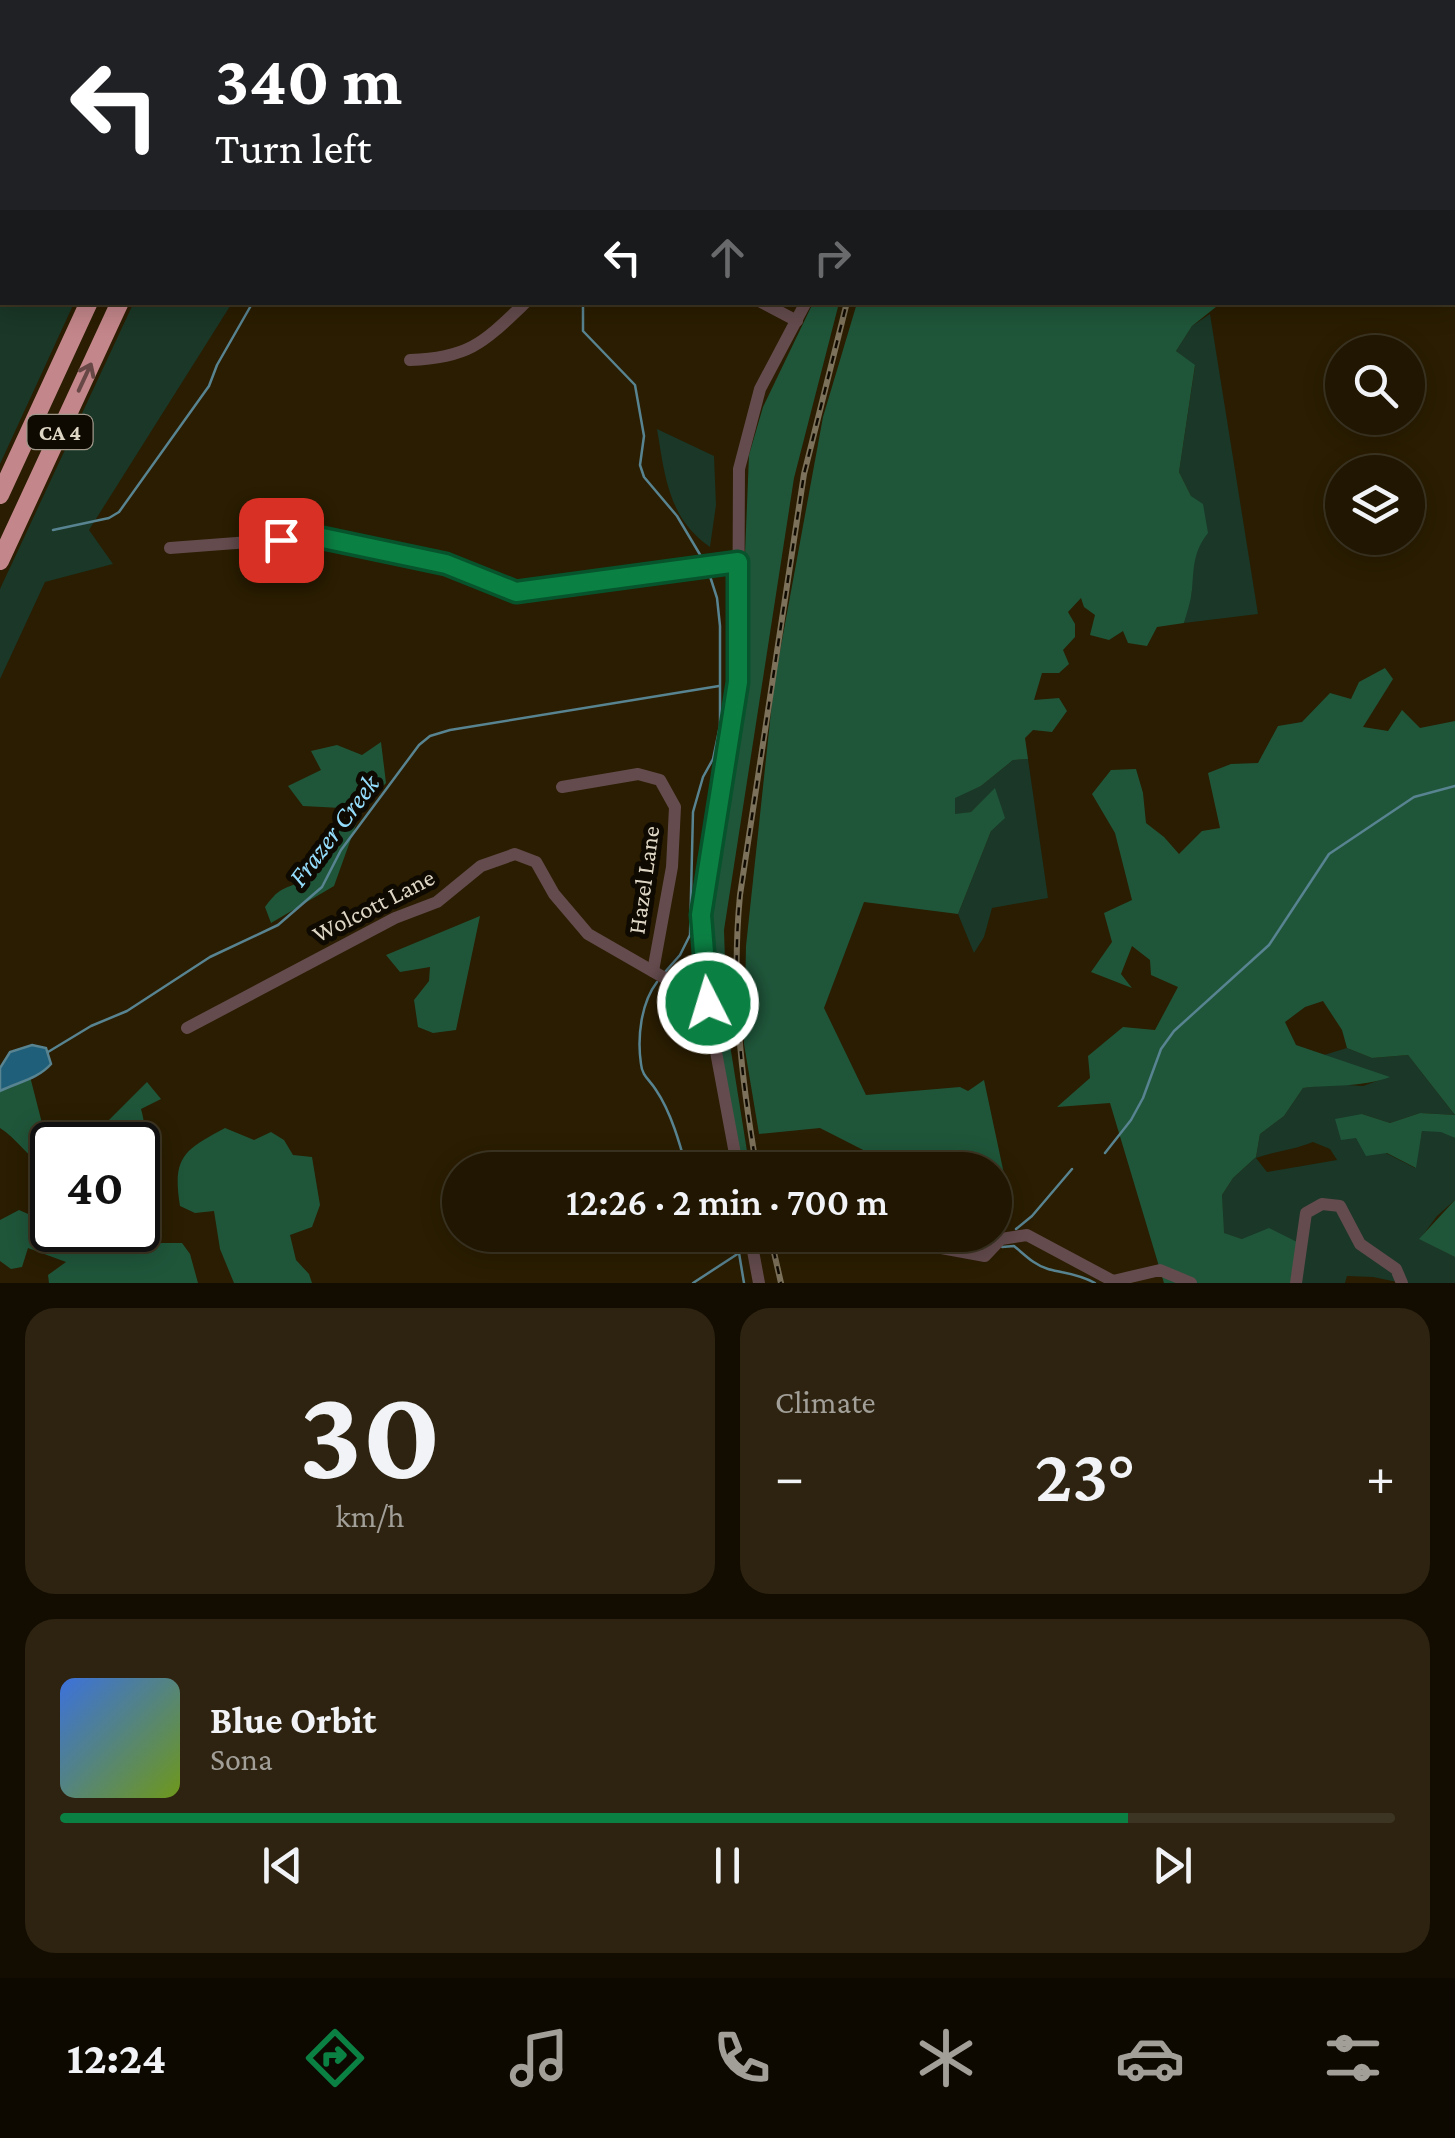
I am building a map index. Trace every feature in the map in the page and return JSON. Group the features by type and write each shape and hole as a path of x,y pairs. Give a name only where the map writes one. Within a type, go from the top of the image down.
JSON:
{"highway":[{"name":"CA 4","path":"0,495 88,305"},
{"name":"CA 4","path":"0,561 119,305"}],"street":[{"path":"410,360 446,359 482,344 523,305"},
{"path":"767,305 797,321"},
{"path":"735,1152 708,1003 701,915 738,682 739,468 760,389 805,305"},
{"path":"170,548 318,537 446,564 516,592 738,562"},
{"name":"Hazel Lane","path":"562,786 638,774 660,780 675,806 672,866 653,971"},
{"name":"Wolcott Lane","path":"187,1028 395,918 437,902 481,866 514,854 536,862 554,894 588,934 708,1003"},
{"path":"1296,1283 1306,1213 1322,1204 1340,1206 1360,1244 1396,1269 1402,1283"},
{"path":"1012,1237 1028,1235 1113,1280 1160,1270 1191,1283"},
{"path":"753,1252 759,1283"},
{"path":"963,1252 985,1256 989,1252"}],"green space":[{"path":"0,305 73,305 0,464"},
{"path":"133,305 231,305 89,530 113,564 45,582 0,679 0,589"},
{"path":"812,305 838,305 794,478 724,930 727,1026 747,1152 735,1152 716,1057 705,908 739,703 749,455 763,407"},
{"path":"856,305 1218,305 1192,326 1176,351 1195,365 1179,472 1191,496 1203,504 1208,533 1197,553 1184,623 1157,627 1147,646 1128,643 1123,631 1109,640 1090,635 1095,615 1084,607 1081,598 1068,612 1075,624 1075,637 1063,650 1069,664 1059,673 1042,673 1034,700 1059,698 1067,711 1052,732 1033,730 1025,738 1028,759 1013,760 981,786 955,798 955,814 971,812 995,788 1005,818 991,831 958,914 864,902 824,1008 866,1095 960,1087 968,1091 984,1080 999,1152 867,1152 820,1128 759,1134 744,1044 746,946 774,684 823,417"},
{"path":"1210,314 1258,614 1184,623 1199,544 1191,496 1179,472 1195,366 1176,351 1192,326"},
{"path":"657,429 714,456 716,505 710,547 696,536 677,509 666,479"},
{"path":"1385,668 1393,679 1363,727 1388,731 1402,710 1420,728 1455,721 1455,1115 1408,1055 1372,1058 1347,1048 1342,1030 1323,1001 1305,1007 1285,1022 1296,1045 1390,1077 1303,1088 1284,1116 1260,1134 1256,1157 1233,1178 1222,1195 1224,1233 1242,1239 1269,1228 1301,1244 1296,1283 1164,1283 1110,1103 1057,1107 1090,1078 1088,1056 1123,1027 1155,1030 1178,987 1151,975 1150,960 1132,946 1121,974 1132,988 1091,972 1112,942 1104,913 1132,900 1115,833 1092,794 1111,770 1136,769 1146,823 1179,854 1202,831 1220,828 1208,773 1231,764 1258,763 1278,726 1302,722 1330,693 1351,699 1359,682"},
{"path":"381,742 386,783 362,808 334,886 271,923 265,907 280,891 305,879 315,869 329,827 360,809 303,806 288,786 321,770 311,751 337,745 362,755"},
{"path":"1028,759 1048,898 992,908 984,937 974,953 958,914 991,831 995,789 971,812 955,815 955,797 981,786 1013,760"},
{"path":"480,916 456,1030 433,1033 418,1027 414,1000 429,981 430,967 400,972 386,955"},
{"path":"1347,1048 1372,1058 1408,1055 1455,1115 1420,1113 1390,1123 1362,1114 1357,1138 1415,1168 1422,1131 1441,1131 1455,1138 1455,1200 1420,1239 1455,1257 1455,1283 1402,1283 1347,1276 1345,1283 1296,1283 1242,1239 1223,1233 1222,1195 1233,1178 1256,1157 1260,1134 1284,1116 1303,1088 1332,1084 1363,1086 1388,1077 1324,1055","holes":["1313,1142 1330,1149 1337,1160 1267,1172 1256,1158"]},
{"path":"24,1053 42,1122 30,1122 30,1155 0,1128 0,1073"},
{"path":"147,1082 161,1099 141,1109 143,1122 107,1122"},
{"path":"1420,1113 1455,1115 1455,1138 1422,1131 1416,1168 1387,1153 1366,1156 1356,1138 1341,1140 1335,1119 1362,1114 1390,1123"},
{"path":"225,1128 254,1140 271,1132 284,1140 293,1155 312,1157 320,1205 312,1227 290,1235 296,1260 312,1283 234,1283 220,1249 214,1211 195,1213 180,1206 178,1176 184,1157"},
{"path":"1455,1200 1455,1257 1419,1239"},
{"path":"19,1210 30,1215 30,1249 22,1267 11,1269 0,1261 0,1220"},
{"path":"160,1243 182,1243 190,1254 198,1283 49,1283 48,1275 66,1262 39,1252 160,1252"}],"water":[{"path":"32,1045 46,1048 51,1064 34,1077 0,1091 0,1068 10,1052"}],"waterway":[{"path":"53,530 109,518 119,512 209,386 251,305"},
{"path":"583,305 583,331 635,385 644,436 640,465 644,477 677,516 705,563"},
{"path":"665,972 690,935 693,812 703,777 713,759 720,726 720,626 708,570"},
{"name":"Frazer Creek","path":"48,1052 91,1026 127,1011 210,957 278,925 322,887 341,850 419,745 430,736 719,686"},
{"path":"1105,1153 1131,1120 1161,1049 1174,1031 1269,945 1329,854 1414,797 1455,786"},
{"path":"657,982 642,1021 641,1064 671,1118 682,1152"},
{"path":"1016,1229 1072,1169"},
{"path":"1012,1246 1043,1267 1095,1283"},
{"path":"738,1252 744,1283"},
{"path":"693,1283 739,1253"}],"railway":[{"path":"754,1152 739,1033 740,895 804,474 846,305"},
{"path":"774,1252 781,1283"}],"route":[{"path":"281,540 318,537 446,564 516,592 738,562 738,682 701,915 708,1003"}]}
